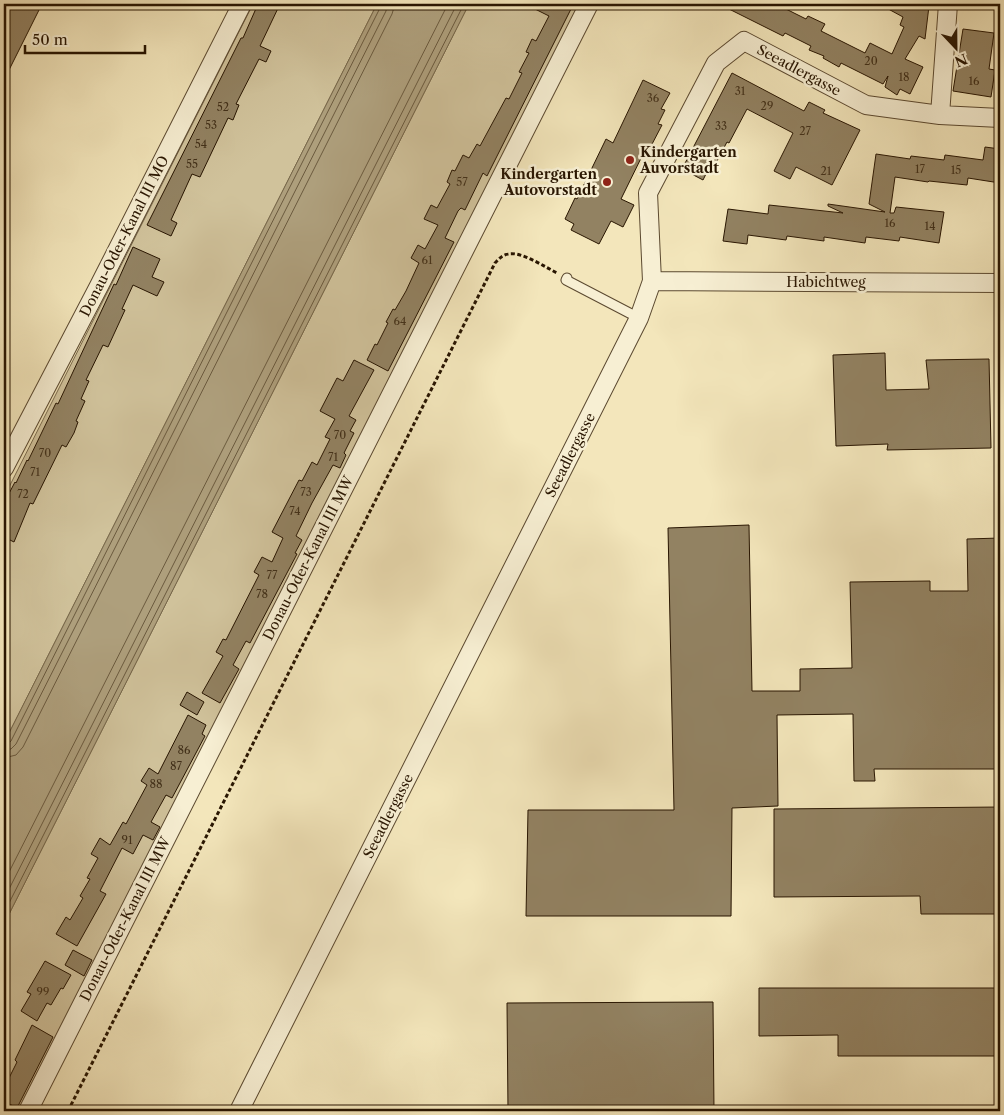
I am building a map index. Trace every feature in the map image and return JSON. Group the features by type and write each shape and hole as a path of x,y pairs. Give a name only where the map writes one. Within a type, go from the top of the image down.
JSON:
{"street":[{"name":"Donau-Oder-Kanal III MO","path":"4,468 100,286 242,4"},
{"name":"Donau-Oder-Kanal III MW","path":"28,1111 589,4"},
{"path":"940,115 948,4"},
{"name":"Seeadlergasse","path":"240,1111 639,318 652,281 648,193 716,63 744,41 866,105 940,115 1000,118"},
{"name":"Habichtweg","path":"652,281 1000,283"}],"lane":[{"path":"567,278 566,280 639,318"}],"path":[{"path":"68,1111 495,263 502,256 510,253 520,255 567,278"}],"shaded area":[{"path":"253,4 377,4 4,743 4,497"},
{"path":"469,4 582,4 20,1111 4,1111 4,924"}],"water":[{"path":"377,4 469,4 4,924 4,743"}],"building":[{"path":"4,4 42,4 4,80"},
{"path":"258,4 280,4 260,46 271,51 266,62 259,59 236,104 239,105 233,120 228,118 200,177 192,174 171,220 177,223 171,236 147,225 241,38 243,38"},
{"path":"525,4 561,4 571,9 487,176 483,173 465,210 461,208 458,211 445,238 454,242 388,371 367,360 375,344 377,345 393,309 395,310 406,291 419,263 411,258 418,245 425,249 438,225 424,219 431,205 437,208 450,184 447,182 452,170 455,171 463,155 469,158 477,144 480,146 506,98 509,99 522,73 519,72 529,53 526,52 532,39 536,41 549,16"},
{"path":"719,4 776,4 806,19 808,16 825,24 821,31 865,53 870,43 892,54 904,27 900,25 903,17 881,4 900,4 913,8 915,4 929,6 925,39 919,36 905,59 923,67 910,94 900,89 897,95 885,87 888,76 883,84 841,63 839,67 823,58 824,56 809,50 811,46 785,33 783,36"},
{"path":"963,29 994,33 989,69 995,70 991,97 953,91"},
{"path":"732,73 804,111 809,102 825,110 823,113 860,130 832,185 796,167 790,179 774,171 793,133 747,109 710,174 707,172 703,180 682,169"},
{"name":"Kindergarten Autovorstadt","path":"643,80 670,93 661,109 665,110 658,124 662,125 650,148 647,146 621,199 634,205 623,227 611,221 599,244 571,230 574,224 565,219 575,198 577,199 606,139 613,143"},
{"path":"985,147 1000,149 1000,183 968,178 967,185 895,177 890,213 894,213 896,207 944,212 939,243 900,237 899,241 866,237 865,243 824,237 824,241 787,236 786,240 748,235 747,244 723,241 728,209 768,214 769,205 843,213 828,206 828,204 885,212 869,204 876,154 910,159 911,156 944,160 945,155 983,160"},
{"path":"133,247 160,259 152,277 164,282 157,296 133,285 122,309 125,310 108,347 103,345 86,380 89,381 81,399 85,401 76,421 78,422 74,433 66,447 62,445 33,504 30,503 14,542 4,537 4,503 28,461 56,403 58,404"},
{"path":"885,353 886,390 929,389 926,360 989,359 991,448 887,450 888,444 836,446 833,355"},
{"path":"354,360 374,370 349,416 356,420 350,431 354,433 344,453 346,455 340,468 333,465 312,503 296,536 302,540 295,553 297,554 250,643 246,641 233,665 239,669 220,703 202,693 223,656 216,652 223,639 226,640 259,575 254,572 262,557 272,562 283,538 272,532 299,480 302,481 312,462 317,465 330,439 325,437 335,419 320,411 337,378 343,381"},
{"path":"749,525 752,691 800,691 800,669 852,668 850,582 930,581 930,591 968,591 967,539 1000,538 1000,769 874,769 875,781 854,781 853,714 777,715 778,806 732,808 731,916 526,916 528,810 674,810 668,528"},
{"path":"187,692 204,702 197,715 180,705"},
{"path":"188,715 206,725 202,734 205,736 172,798 166,795 151,822 160,827 153,840 143,835 133,854 122,848 100,891 106,894 77,946 56,934 66,917 70,920 83,898 80,896 90,879 87,878 98,858 91,854 100,838 110,845 123,822 126,824 147,785 141,781 149,768 158,774"},
{"path":"1000,807 1000,914 921,914 920,896 774,897 774,809"},
{"path":"73,950 92,960 84,976 65,965"},
{"path":"45,961 71,975 51,1005 47,1003 37,1021 21,1011 31,994 27,992"},
{"path":"759,988 1000,988 1000,1056 838,1056 838,1035 759,1036"},
{"path":"713,1002 714,1111 508,1111 507,1003"},
{"path":"32,1025 53,1037 17,1108 4,1101 4,1088"}],"place":[{"name":"Kindergarten Auvorstadt","path":"630,160"},
{"name":"Kindergarten Autovorstadt","path":"607,182"}]}
